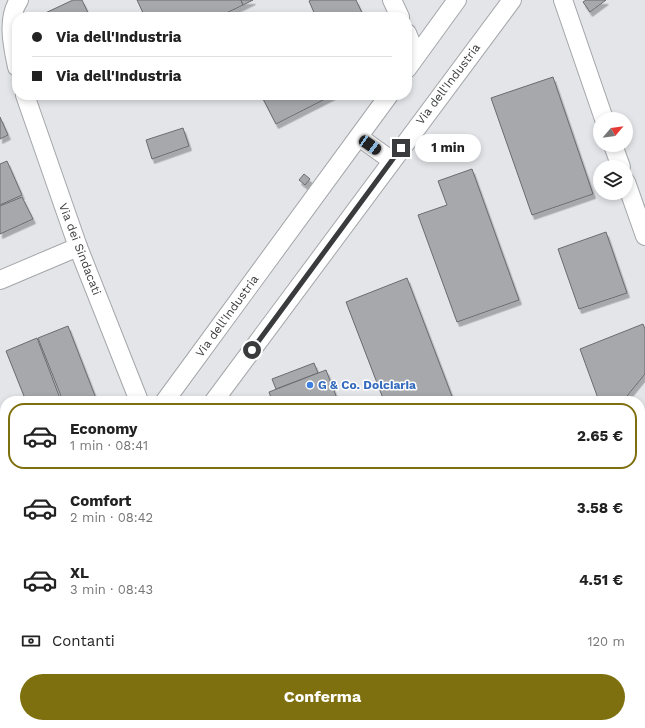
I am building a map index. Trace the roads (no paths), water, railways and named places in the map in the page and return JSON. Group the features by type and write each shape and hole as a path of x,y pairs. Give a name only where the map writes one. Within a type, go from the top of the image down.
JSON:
{"street":[{"path":"14,12 15,6 19,0"},
{"path":"392,0 398,12"},
{"path":"412,62 457,0"},
{"name":"Via dell'Industria","path":"218,396 512,0"},
{"path":"563,0 602,112"},
{"path":"12,32 12,44"},
{"name":"Via dei Sindacati","path":"27,100 78,247 137,396"},
{"name":"Via dell'Industria","path":"169,396 385,100"},
{"path":"359,137 392,160"},
{"path":"632,200 645,236"},
{"path":"0,280 78,247"}],"place":[{"name":"G & Co. Dolciaria","path":"310,385"}]}
